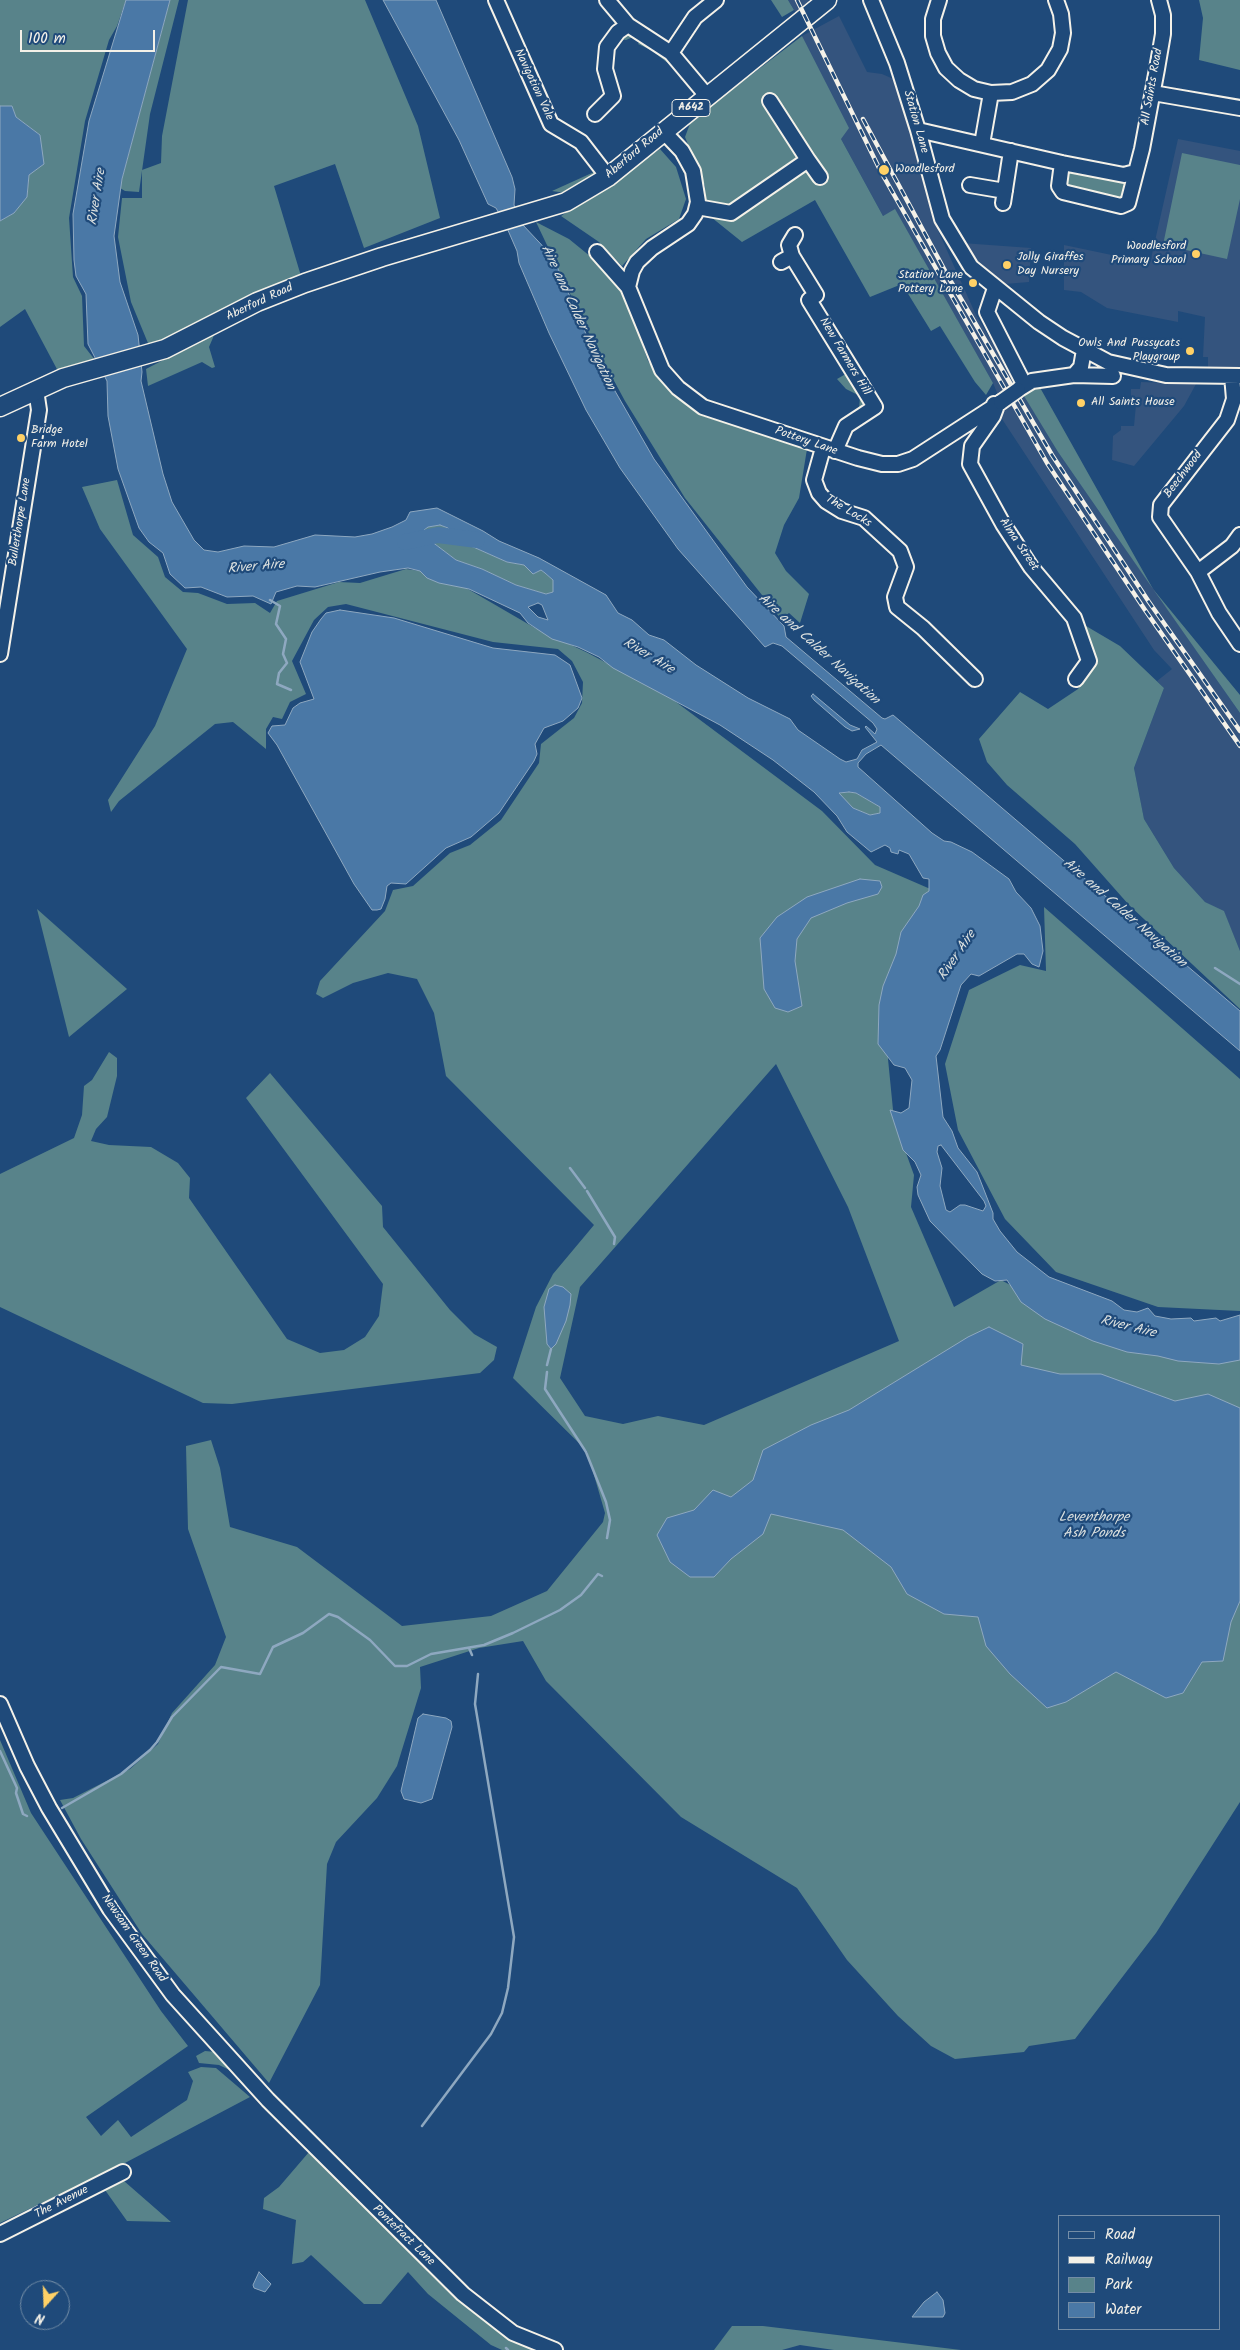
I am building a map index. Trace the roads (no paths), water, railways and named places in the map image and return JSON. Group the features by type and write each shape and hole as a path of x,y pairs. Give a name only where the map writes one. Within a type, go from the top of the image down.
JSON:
{"main road":[{"name":"Aberford Road","path":"36,390 94,367 165,349 257,302 305,283 382,256 566,202 608,177 826,0"},
{"name":"A642","path":"0,406 36,390"}],"street":[{"name":"Navigation Vale","path":"496,0 516,31 551,124 581,142 608,177"},
{"path":"607,0 628,25 671,53 707,96"},
{"path":"671,53 695,17 716,0"},
{"name":"Station Lane","path":"871,0 895,58 918,130 942,219 947,231 971,267 1040,322 1084,350 1108,362 1166,375 1236,376"},
{"path":"939,0 933,19 933,36 938,53 946,68 959,80 974,89 991,93 1012,92 1032,84 1048,70 1060,49 1063,33 1061,14 1056,0"},
{"name":"All Saints Road","path":"1062,163 1059,186 1063,192 1121,206 1129,201 1153,93 1163,34 1163,15 1159,0"},
{"path":"595,114 613,96 604,69 607,47 618,32 628,25"},
{"path":"982,144 991,93"},
{"path":"1153,93 1240,108"},
{"path":"770,101 820,177"},
{"path":"918,130 1062,163 1124,175 1134,172"},
{"path":"628,287 632,271 637,262 652,248 688,224 697,207 698,193 693,171 682,151 663,131"},
{"path":"970,185 1004,197 1011,151"},
{"path":"697,207 730,213 808,160"},
{"name":"New Farmers Hill","path":"795,235 788,245 786,259 816,296 809,300 875,407 846,426 829,449"},
{"name":"Pottery Lane","path":"597,252 628,287 659,365 678,388 703,407 829,449 882,464 898,464 913,459 1025,385"},
{"path":"996,288 987,312 1025,385 1074,375 1113,376"},
{"path":"1074,375 1081,367 1084,350"},
{"name":"Beechwood","path":"1236,376 1234,399 1227,420 1161,505 1160,517 1198,572 1219,614 1240,644"},
{"name":"Bullerthorpe Lane","path":"0,654 39,410 36,390"},
{"name":"Alma Street","path":"997,403 993,416 972,446 970,464 993,507 1027,560 1074,618 1089,661 1076,679"},
{"name":"The Locks","path":"829,449 814,480 819,493 826,501 842,511 864,518 900,551 906,567 895,597 898,607 923,628 976,680"},
{"path":"1198,572 1232,546 1240,536"},
{"name":"Newsam Green Road","path":"0,1704 27,1766 49,1808 110,1909 173,1995 268,2100"},
{"name":"Pontefract Lane","path":"268,2100 463,2294 513,2333 555,2350"},
{"name":"The Avenue","path":"0,2234 123,2172"}],"water":[{"name":"Aire and Calder Navigation","path":"126,0 170,0 122,179 114,236 120,282 138,335 142,372 141,381 163,474 172,502 194,540 204,550 218,552 244,546 274,547 315,535 355,537 372,534 406,520 410,512 437,508 499,541 539,558 606,595 618,613 632,620 649,635 664,640 696,665 748,698 790,719 798,730 840,759 846,762 857,759 862,750 877,742 865,727 875,734 877,729 873,723 782,646 773,643 765,647 678,549 620,468 586,410 549,333 519,263 517,251 507,228 496,208 488,204 459,140 383,0 436,0 512,177 515,189 514,205 522,224 553,257 589,341 654,459 747,587 784,626 786,637 882,718 885,719 893,715 1240,1011 1240,1051 881,745 866,754 858,763 858,767 932,833 944,841 951,842 972,852 1009,879 1016,892 1031,908 1040,926 1043,951 1039,967 1032,964 1024,954 1017,954 979,976 971,974 961,985 940,1050 936,1056 943,1117 952,1131 958,1148 977,1172 993,1213 993,1219 1000,1231 1017,1252 1049,1277 1112,1301 1124,1310 1137,1312 1148,1308 1155,1316 1171,1319 1191,1318 1194,1321 1216,1318 1220,1321 1240,1315 1240,1360 1219,1364 1178,1361 1127,1352 1093,1341 1045,1319 1021,1302 1007,1280 995,1281 982,1274 930,1221 918,1195 917,1187 921,1175 915,1162 903,1150 890,1110 901,1113 909,1108 912,1080 905,1068 894,1065 878,1044 879,1005 883,986 896,954 901,932 919,906 923,895 929,891 929,879 923,878 909,854 899,850 898,854 891,852 890,848 885,845 871,852 847,832 837,816 814,792 773,760 720,725 613,668 599,657 578,647 552,639 528,623 520,613 469,589 439,583 427,578 420,571 408,568 380,572 315,587 297,586 276,592 271,604 253,596 227,597 201,587 185,588 170,574 163,553 149,542 139,528 118,469 108,416 107,381 88,344 86,294 76,276 74,260 73,214 89,121","holes":["440,525 448,528 460,541 466,541 471,546 507,562 524,565 533,574 541,570 553,580 553,592 546,594 516,585 482,569 456,560 423,535 424,530 428,527","538,603 542,605 548,620 538,617 528,607","839,793 856,793 880,807 880,813 870,815 853,808","941,1145 984,1201 986,1206 983,1211 965,1205 960,1205 950,1212 946,1210 940,1186 942,1168 937,1152 938,1146"]},
{"path":"0,106 12,106 16,117 40,135 44,164 29,175 27,197 14,213 0,221"},
{"path":"340,610 394,618 493,648 555,655 570,665 582,698 578,708 563,721 544,728 535,744 537,754 534,761 499,813 471,837 446,848 406,884 391,883 387,886 381,909 377,910 372,910 354,884 277,745 268,733 272,726 285,725 293,708 300,703 314,699 300,662 312,632 321,619 326,613"},
{"path":"813,694 850,725 860,729 852,731 845,727 814,700 811,696"},
{"path":"860,879 880,881 882,887 878,894 847,903 811,918 797,939 795,961 802,1006 788,1012 775,1008 764,989 760,938 777,917 807,897"},
{"path":"555,1285 563,1287 571,1294 566,1321 556,1344 551,1349 547,1344 544,1307 549,1289"},
{"name":"Leventhorpe Ash Ponds","path":"989,1327 1023,1344 1021,1365 1060,1374 1101,1374 1175,1401 1208,1394 1240,1408 1240,1601 1231,1622 1223,1661 1202,1662 1183,1693 1166,1698 1116,1672 1066,1702 1047,1708 1010,1674 986,1646 978,1617 944,1614 907,1594 891,1567 843,1530 771,1514 763,1534 731,1559 714,1577 690,1577 670,1562 657,1535 667,1518 694,1510 713,1490 731,1497 753,1480 763,1450 811,1425 849,1410 968,1337"},
{"path":"423,1714 446,1718 451,1721 452,1727 432,1799 421,1803 404,1799 401,1791 418,1718"},
{"path":"259,2272 271,2284 265,2292 254,2288 253,2285"},
{"path":"937,2292 943,2300 945,2313 943,2317 912,2317 924,2302"}],"waterway":[{"name":"River Aire","path":"405,542 438,535 477,540"},
{"path":"270,600 280,606 276,624 286,639 283,654 287,663 279,673 277,684 291,690"},
{"path":"1215,968 1240,984"},
{"path":"570,1168 585,1188"},
{"path":"587,1191 615,1237 614,1244"},
{"path":"547,1365 551,1349"},
{"path":"547,1372 545,1389 586,1452 606,1502 610,1520 607,1538"},
{"path":"62,1808 121,1774 150,1750 172,1717 221,1667 260,1674 273,1647 303,1633 329,1614 338,1617 370,1640 395,1666 407,1666 431,1654 484,1645 513,1633 560,1610 581,1595 598,1574 602,1576"},
{"path":"469,1648 472,1655"},
{"path":"422,2126 491,2034 502,2013 508,1988 514,1937 475,1704 478,1674"},
{"path":"0,1751 17,1788 16,1793 23,1814 27,1816"}],"railway":[{"path":"797,0 881,172 1047,463 1145,610 1240,746"},
{"path":"863,119 950,280 1052,455 1149,602 1240,731"}],"place":[{"name":"Woodlesford","path":"884,170"},
{"name":"Woodlesford Primary School","path":"1196,254"},
{"name":"Jolly Giraffes Day Nursery","path":"1007,265"},
{"name":"Station Lane Pottery Lane","path":"973,283"},
{"name":"Owls And Pussycats Playgroup","path":"1190,351"},
{"name":"All Saints House","path":"1081,403"},
{"name":"Bridge Farm Hotel","path":"21,438"}]}
